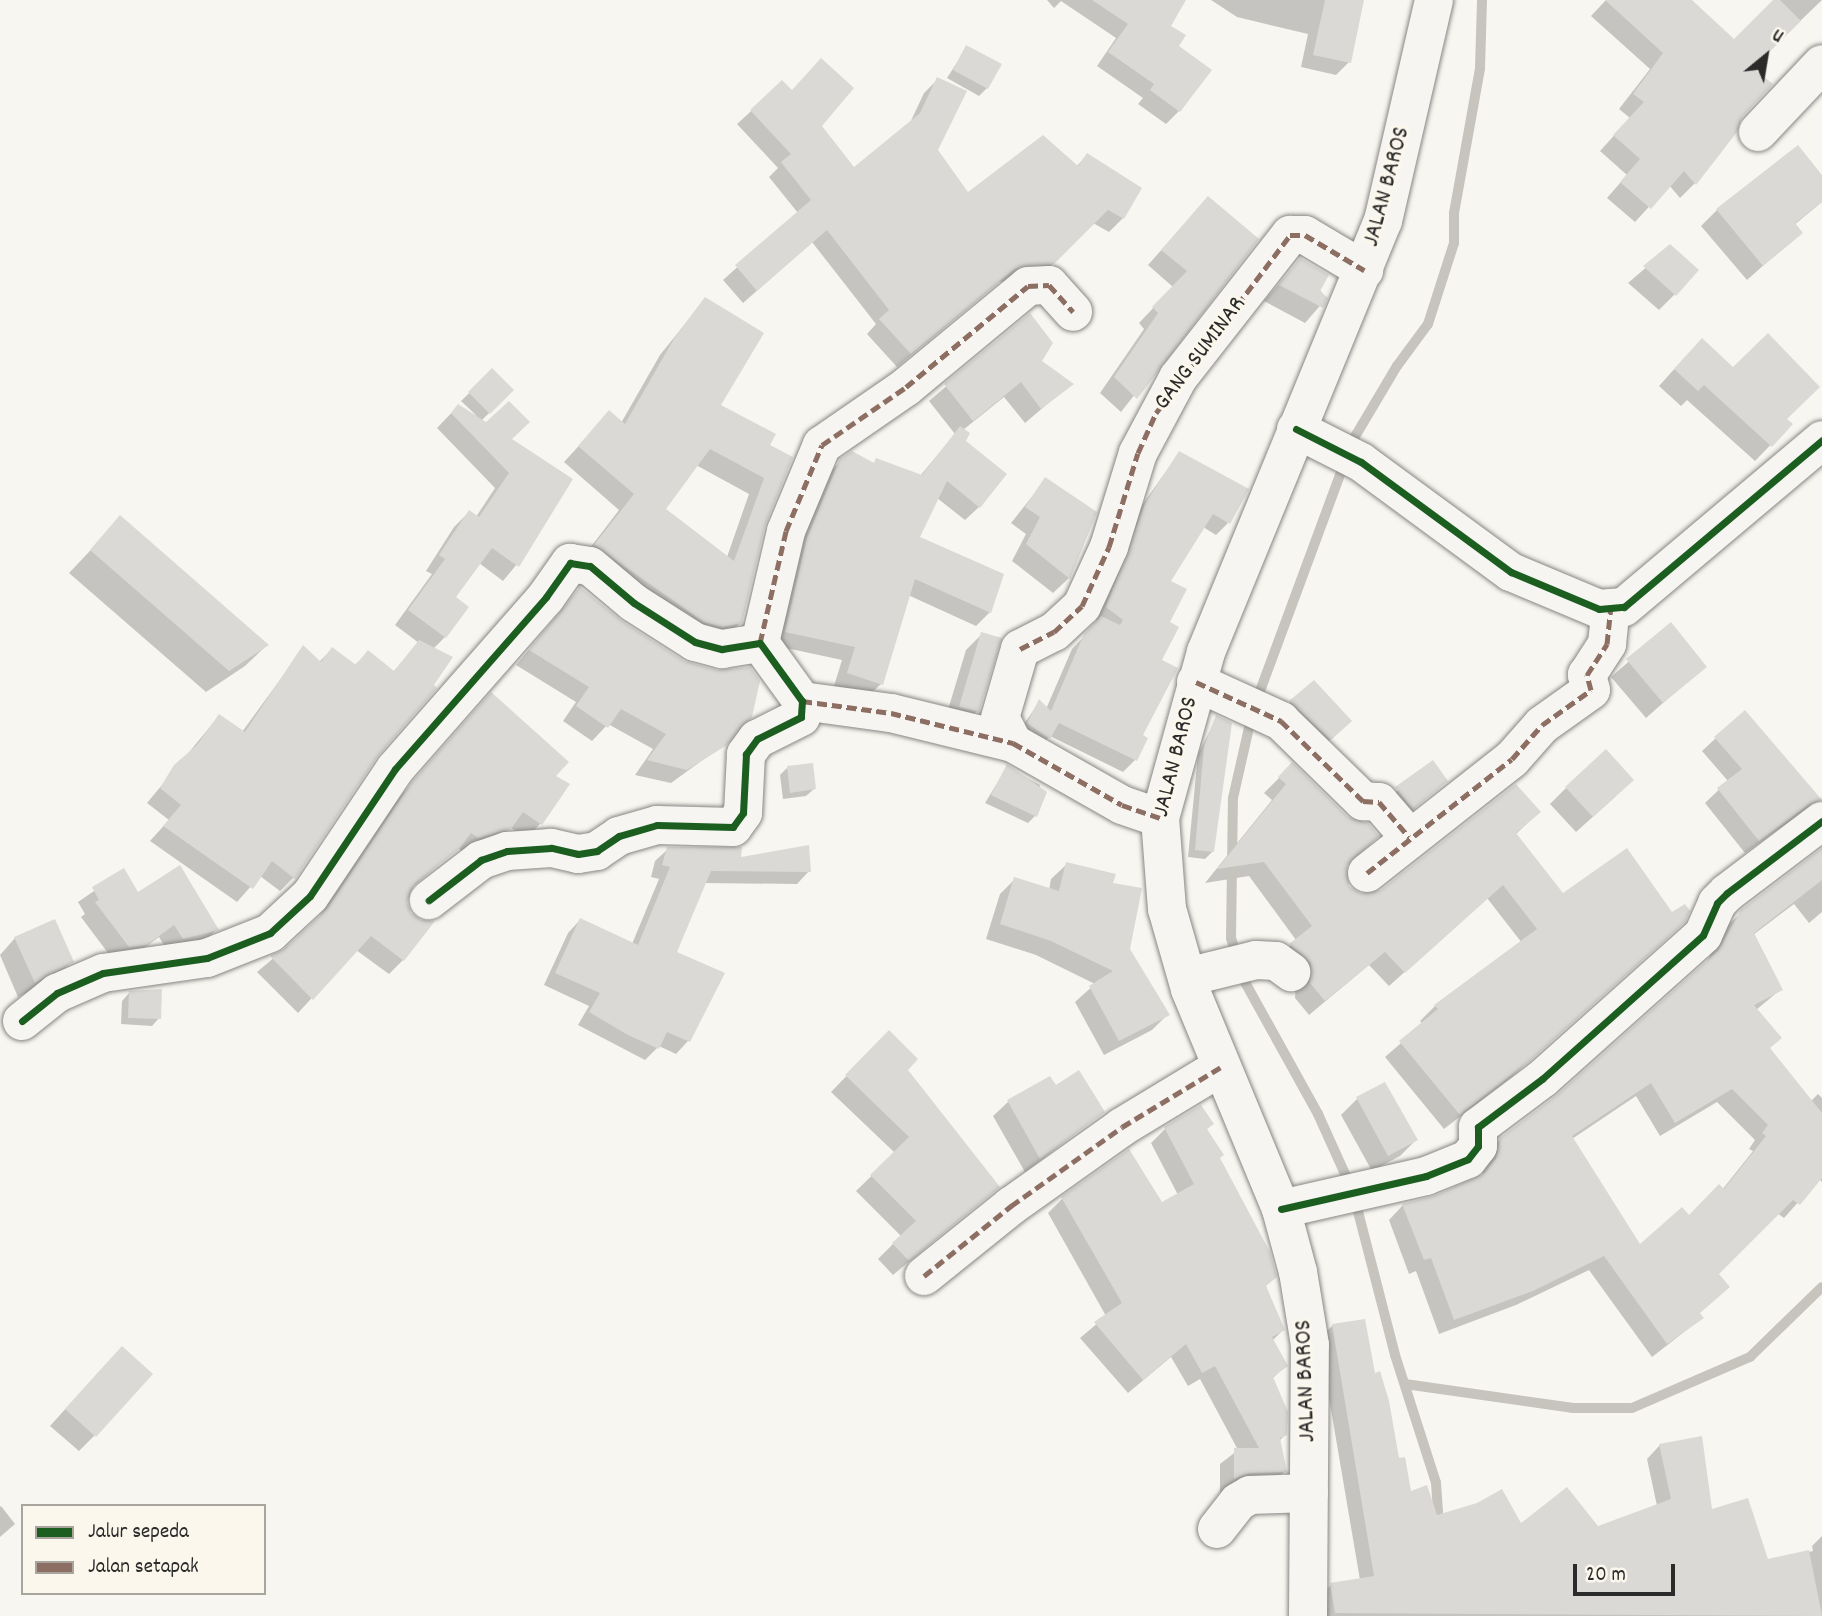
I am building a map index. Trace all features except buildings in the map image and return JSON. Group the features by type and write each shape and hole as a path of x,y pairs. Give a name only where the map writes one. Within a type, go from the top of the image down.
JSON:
{"street":[{"name":"JALAN BAROS","path":"1308,1616 1310,1345 1298,1272 1281,1209 1221,1067 1202,973 1167,909 1160,818 1196,682 1311,436 1364,270 1383,221 1434,0"},
{"path":"1758,132 1822,64"},
{"name":"GANG SUMINAR","path":"1013,743 1000,718 1020,649 1054,632 1082,606 1109,547 1138,453 1156,413 1290,235 1305,235 1364,270"},
{"path":"429,900 481,860 507,851 551,848 579,854 597,851 619,836 657,825 733,827 743,813 746,754 757,739 801,717 802,701 760,643 786,531 822,445 905,387 1028,286 1049,285 1073,313"},
{"path":"1311,436 1361,462 1511,572 1574,600 1611,608 1624,607 1822,440"},
{"path":"22,1021 57,993 103,973 207,958 270,933 310,896 395,769 546,597 570,563 590,566 634,603 695,642 722,649 760,643"},
{"path":"1367,873 1409,837 1512,759 1542,725 1591,690 1587,675 1607,644 1611,608"},
{"path":"1196,682 1251,705 1297,736 1363,801 1379,802 1409,837"},
{"path":"802,701 891,713 1013,743 1122,805 1160,818"},
{"path":"1281,1209 1426,1176 1468,1159 1478,1146 1478,1127 1542,1079 1703,934 1717,903 1727,893 1822,821"},
{"path":"1202,973 1255,960 1276,961 1291,972"},
{"path":"924,1276 1011,1206 1122,1127 1221,1067"},
{"path":"1217,1529 1238,1502 1250,1495 1309,1493"}],"waterway":[{"path":"1350,1185 1318,1114 1246,984 1231,938 1233,798 1253,710 1353,440 1397,366 1428,324 1454,243 1454,213 1480,68 1482,0"},
{"path":"1355,1200 1395,1355 1436,1483 1439,1526"},
{"path":"1405,1384 1573,1408 1632,1408 1750,1357 1822,1287"}],"marked path":[{"path":"1020,649 1054,632 1082,606 1109,547 1138,453 1156,413 1290,235 1305,235 1364,270"},
{"path":"760,643 786,531 822,445 906,387 1028,286 1049,285 1073,312"},
{"path":"1367,873 1512,759 1542,725 1591,690 1587,675 1607,644 1611,608"},
{"path":"1196,682 1281,721 1363,801 1379,802 1409,837"},
{"path":"802,701 891,713 1013,743 1122,805 1160,818"},
{"path":"924,1276 1011,1206 1122,1127 1221,1067"}],"cycle path":[{"path":"1296,429 1361,462 1511,572 1599,609 1624,607 1822,440"},
{"path":"22,1021 57,993 103,973 207,958 270,933 310,896 395,769 546,597 570,563 590,566 634,603 695,642 722,649 760,643 802,701 801,717 757,739 746,754 743,813 733,827 657,825 619,836 597,851 578,854 551,848 507,851 481,860 429,900"},
{"path":"1281,1209 1426,1176 1468,1159 1478,1146 1478,1127 1542,1079 1703,935 1717,903 1727,893 1822,821"}]}
